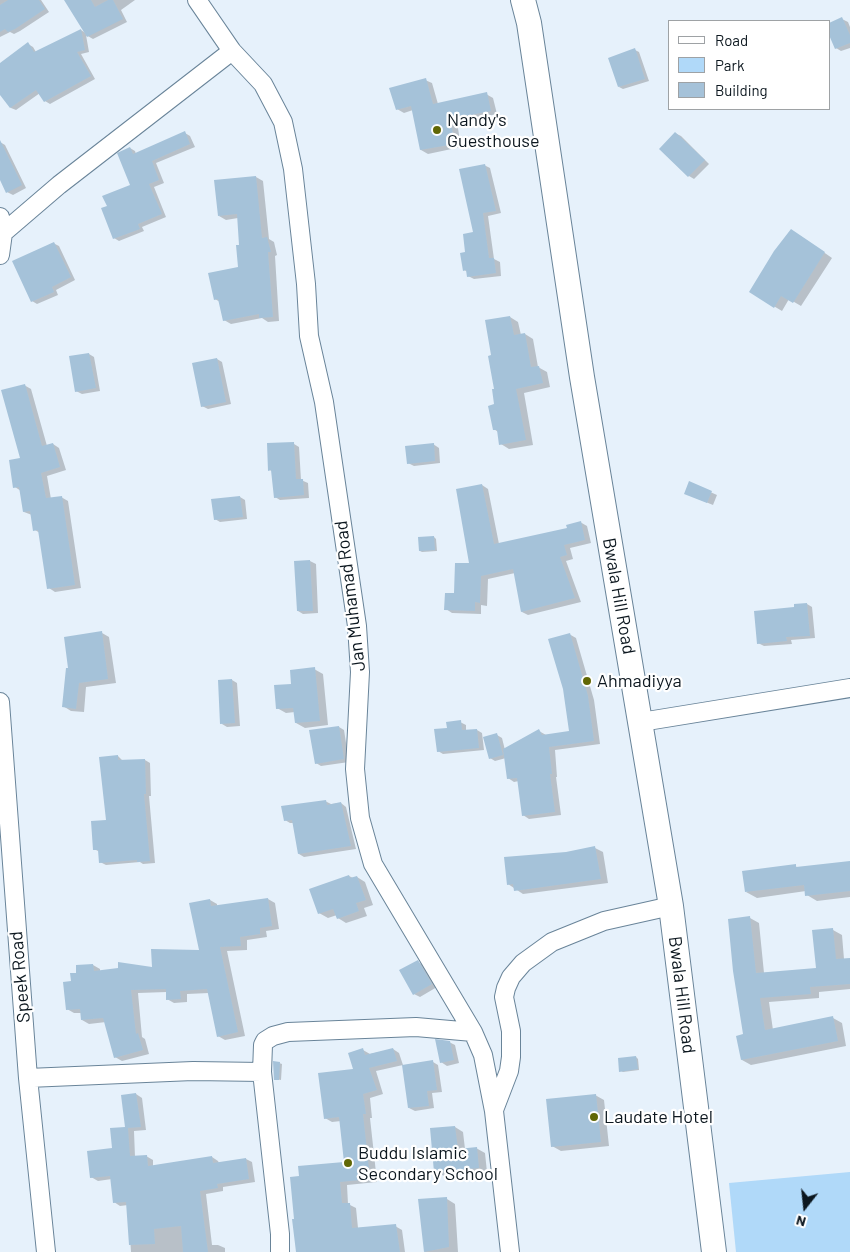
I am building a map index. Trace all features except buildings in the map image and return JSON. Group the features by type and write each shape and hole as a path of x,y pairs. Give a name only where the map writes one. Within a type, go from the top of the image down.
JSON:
{"street":[{"name":"Jan Muhamad Road","path":"197,0 232,52 264,84 283,122 293,169 306,284 309,336 324,402 357,626 360,672 355,769 360,818 373,864 473,1032 483,1055 494,1110 510,1252"},
{"name":"Bwala Hill Road","path":"523,0 529,23 582,376 671,906 714,1252"},
{"path":"0,255 2,225 59,185 232,52"},
{"path":"641,722 850,688"},
{"name":"Speek Road","path":"0,702 7,913 28,1078 46,1252"},
{"path":"494,1110 510,1071 511,1031 504,997 511,977 523,963 552,942 604,921 671,906"},
{"path":"280,1252 280,1234 262,1072 265,1042 283,1032 416,1027 473,1032"},
{"path":"28,1078 193,1071 262,1072"}],"green space":[{"path":"850,1172 850,1252 736,1252 729,1183"}],"place":[{"name":"Nandy's Guesthouse","path":"437,130"},
{"name":"Ahmadiyya","path":"587,681"},
{"name":"Laudate Hotel","path":"594,1117"},
{"name":"Buddu Islamic Secondary School","path":"348,1163"}]}
